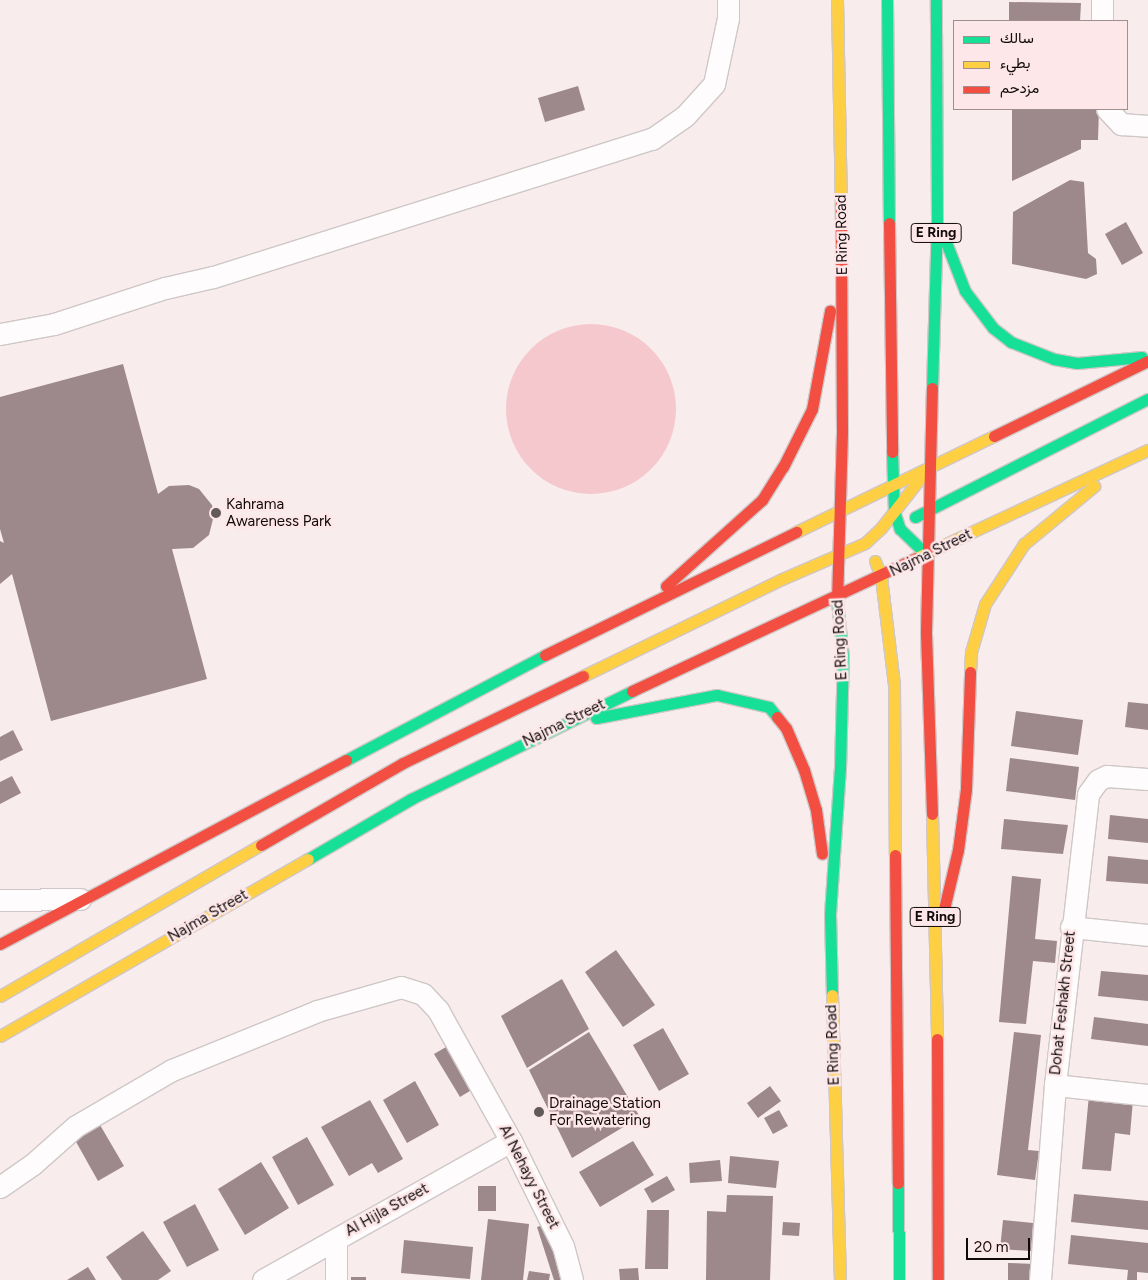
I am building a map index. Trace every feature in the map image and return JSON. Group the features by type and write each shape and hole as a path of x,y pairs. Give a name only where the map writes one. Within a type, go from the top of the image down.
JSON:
{"main road":[{"name":"E Ring Road","path":"837,0 842,246 837,597 843,657 840,768 830,914 840,1280"},
{"path":"887,0 892,485 897,532 927,555"},
{"name":"E Ring","path":"936,0 936,218 927,555 936,947 938,1280"},
{"path":"936,218 965,291 993,328 1011,342 1054,359 1077,362 1148,356"},
{"path":"639,609 762,500 783,467 812,409 842,246"},
{"path":"0,944 80,898 639,609 1148,361"},
{"path":"897,532 928,508 1148,399"},
{"name":"Najma Street","path":"0,1036 411,799 570,720 882,577 1148,450"},
{"path":"0,996 403,762 782,579 865,543 894,511 930,466"},
{"path":"936,947 963,821 970,726 969,672 975,635 985,604 1024,544 1117,466"},
{"path":"839,512 865,543 876,552 882,577 894,684 899,1280"},
{"path":"837,597 876,552"},
{"path":"570,720 665,707 717,695 736,697 769,707 786,728 812,794 830,914"}],"street":[{"path":"0,334 54,324 165,288 213,277 652,139 686,116 714,84 728,18 728,0"},
{"path":"1102,0 1102,20"},
{"path":"1108,110 1121,124 1148,126"},
{"name":"Dohat Feshakh Street","path":"1040,1280 1055,1085 1071,927 1088,794 1098,780 1108,776 1148,778"},
{"path":"0,900 80,898"},
{"path":"1071,927 1148,935"},
{"name":"Al Nehayy Street","path":"0,1187 33,1164 76,1126 138,1087 261,1032 390,989 412,990 431,1001 511,1141 563,1246 572,1280"},
{"path":"1055,1085 1148,1094"},
{"name":"Al Hijla Street","path":"263,1280 511,1141"},
{"path":"336,1239 336,1280"}],"shaded area":[{"path":"591,324 616,328 631,334 645,343 657,355 666,369 672,384 676,409 672,434 666,449 657,463 645,475 631,484 616,490 591,494 566,490 551,484 537,475 525,463 516,449 510,434 506,409 510,384 516,369 525,355 537,343 551,334 566,328"}],"building":[{"path":"1009,2 1081,3 1080,20 1009,20"},
{"path":"578,86 585,110 545,122 538,98"},
{"path":"1012,110 1099,110 1098,140 1081,140 1081,149 1012,181"},
{"path":"1070,180 1084,182 1088,253 1096,259 1097,274 1086,279 1012,264 1013,212"},
{"path":"1126,222 1143,253 1122,265 1105,234"},
{"path":"123,364 158,494 169,486 189,485 199,489 212,505 214,515 209,535 193,548 172,549 207,679 51,721 12,574 0,584 0,541 4,543 0,529 0,397"},
{"path":"1128,702 1148,704 1148,730 1125,727"},
{"path":"1016,711 1083,720 1078,755 1011,746"},
{"path":"13,730 23,750 0,761 0,737"},
{"path":"1010,758 1079,767 1075,800 1006,791"},
{"path":"12,776 21,793 0,804 0,782"},
{"path":"1110,815 1148,819 1148,843 1108,839"},
{"path":"1004,819 1068,825 1063,854 1001,849"},
{"path":"1108,856 1148,860 1148,884 1106,881"},
{"path":"1012,876 1041,879 1035,939 1057,941 1055,963 1033,961 1026,1024 999,1022"},
{"path":"616,950 655,1005 623,1027 585,972"},
{"path":"1101,971 1148,975 1148,1001 1098,996"},
{"path":"562,979 589,1029 527,1068 501,1016"},
{"path":"1094,1017 1148,1024 1148,1046 1091,1039"},
{"path":"663,1028 689,1074 659,1091 633,1045"},
{"path":"589,1032 640,1117 572,1158 529,1070"},
{"path":"1014,1032 1041,1035 1028,1150 1039,1151 1035,1180 997,1175"},
{"path":"453,1043 478,1086 460,1097 434,1054"},
{"path":"415,1081 439,1125 407,1143 383,1100"},
{"path":"770,1086 781,1101 758,1118 747,1103"},
{"path":"1089,1095 1133,1100 1130,1135 1115,1133 1111,1171 1082,1169"},
{"path":"370,1100 403,1159 378,1173 372,1163 349,1176 321,1127"},
{"path":"779,1110 788,1126 773,1134 764,1118"},
{"path":"100,1125 124,1166 98,1181 75,1140"},
{"path":"307,1137 334,1185 298,1205 272,1157"},
{"path":"633,1141 654,1175 600,1207 579,1172"},
{"path":"730,1156 779,1161 776,1188 728,1183"},
{"path":"720,1160 722,1181 690,1183 689,1163"},
{"path":"261,1162 289,1208 245,1235 218,1189"},
{"path":"667,1176 675,1190 652,1203 644,1189"},
{"path":"478,1186 496,1186 496,1211 478,1211"},
{"path":"1074,1194 1148,1201 1148,1230 1071,1222"},
{"path":"727,1195 773,1196 770,1280 706,1280 707,1211 726,1212"},
{"path":"195,1204 219,1250 187,1267 163,1222"},
{"path":"647,1210 669,1210 668,1269 645,1269"},
{"path":"488,1219 529,1224 523,1280 481,1280"},
{"path":"1003,1220 1033,1223 1031,1251 1000,1249"},
{"path":"783,1222 800,1223 799,1236 782,1235"},
{"path":"549,1223 567,1280 554,1280 537,1227"},
{"path":"143,1231 171,1271 158,1280 122,1280 106,1257"},
{"path":"1071,1235 1148,1243 1148,1273 1137,1272 1137,1280 1127,1280 1128,1270 1068,1264"},
{"path":"404,1240 473,1247 470,1279 401,1273"},
{"path":"1008,1263 1035,1264 1035,1280 1008,1280"},
{"path":"88,1267 96,1280 67,1280"},
{"path":"638,1268 639,1280 620,1280 619,1269"},
{"path":"529,1271 550,1274 549,1280 527,1280"},
{"path":"351,1277 366,1277 366,1280 351,1280"}],"traffic: fast":[{"path":"887,0 889,223"},
{"path":"932,388 937,218 936,0"},
{"path":"942,232 965,291 993,328 1011,342 1054,359 1077,363 1142,357"},
{"path":"915,517 1148,399"},
{"path":"892,452 894,511 900,529 927,555"},
{"path":"832,995 830,914 840,768 843,657 837,601"},
{"path":"346,760 545,655"},
{"path":"308,859 411,799 632,691"},
{"path":"596,718 717,695 769,707 777,717"},
{"path":"898,1183 899,1280"}],"traffic: slow":[{"path":"837,0 841,204"},
{"path":"796,532 994,436"},
{"path":"916,558 1148,450"},
{"path":"583,676 782,579 865,543 881,528 925,472"},
{"path":"970,672 971,652 985,604 1024,544 1094,486"},
{"path":"875,561 881,577 894,684 895,855"},
{"path":"932,814 937,1039"},
{"path":"0,996 261,845"},
{"path":"0,1036 308,859"},
{"path":"832,995 840,1280"}],"traffic: jam":[{"path":"837,601 842,430 841,204"},
{"path":"889,223 892,452"},
{"path":"666,586 762,500 783,467 812,409 830,311"},
{"path":"994,436 1148,361"},
{"path":"932,388 926,631 932,814"},
{"path":"545,655 796,532"},
{"path":"632,691 916,558"},
{"path":"944,909 958,850 966,789 970,672"},
{"path":"261,845 403,763 583,676"},
{"path":"777,717 786,728 804,770 816,810 822,854"},
{"path":"0,944 346,760"},
{"path":"895,855 898,1183"},
{"path":"937,1039 938,1280"}],"place":[{"name":"Kahrama Awareness Park","path":"216,513"},
{"name":"Drainage Station For Rewatering","path":"539,1112"}]}
